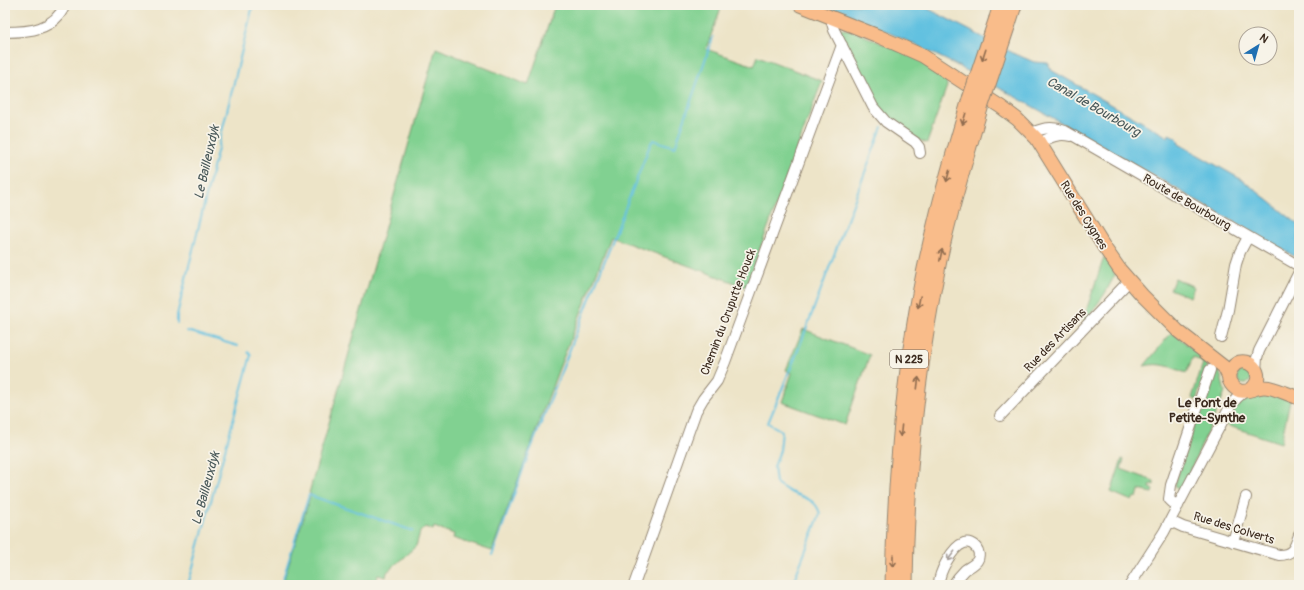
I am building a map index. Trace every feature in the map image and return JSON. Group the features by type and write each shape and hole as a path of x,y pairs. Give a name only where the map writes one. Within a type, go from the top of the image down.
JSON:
{"highway":[{"name":"N 225","path":"893,585 894,517 904,396 914,329 936,222 1002,15 1014,5"},
{"name":"N 225","path":"905,585 908,491 918,382 942,246 955,195 975,102"},
{"path":"908,491 911,528 912,585"}],"main road":[{"path":"800,5 835,18"},
{"name":"Rue des Cygnes","path":"835,18 932,61 1001,107 1035,138 1104,247 1129,281 1183,335 1224,367 1230,380"},
{"name":"Rue des Cygnes","path":"1142,295 1169,319 1203,344 1226,359 1242,362"},
{"path":"1299,393 1270,381 1250,364 1242,362 1232,367 1230,380 1237,390 1266,387 1299,398"},
{"path":"1247,390 1257,383 1257,371"}],"street":[{"path":"5,32 29,31 44,27 57,18 65,5"},
{"path":"835,18 833,26 869,99 877,112 886,122 915,142 919,147 920,153"},
{"name":"Chemin du Cruputte Houck","path":"634,585 696,411 717,381 725,362 842,45"},
{"name":"Route de Bourbourg","path":"1035,138 1061,135 1076,138 1299,266"},
{"path":"1221,337 1228,310 1236,264 1240,252 1248,237"},
{"path":"1242,362 1253,352 1299,272"},
{"name":"Rue des Artisans","path":"1000,416 1129,281"},
{"path":"1257,371 1258,354 1293,283"},
{"path":"1178,506 1169,499 1172,484 1210,370"},
{"path":"1130,585 1164,532 1178,506 1228,397 1230,380"},
{"path":"1193,475 1207,452 1231,405 1238,396 1247,390"},
{"path":"1233,542 1246,498"},
{"name":"Rue des Colverts","path":"1170,521 1183,527 1277,555 1295,555 1295,547 1299,535"},
{"path":"1137,585 1156,553 1164,532"},
{"path":"938,585 943,567 957,548 964,543 971,544 978,550 978,559 962,573 953,585"}],"green space":[{"path":"555,5 618,5 635,10 637,5 722,5 706,49 754,66 758,56 822,81 746,287 611,237 558,371 492,551 453,538 454,534 434,527 433,530 425,527 420,532 416,546 387,572 386,577 378,575 375,585 282,585 311,494 309,493 436,48 528,85"},
{"path":"838,28 851,30 921,60 945,74 947,86 927,143 913,138 879,113"},
{"path":"1104,257 1111,266 1115,275 1104,295 1085,321 1083,320"},
{"path":"1175,278 1194,287 1190,297 1170,289"},
{"path":"803,329 870,355 845,425 782,402 792,373 786,370"},
{"path":"1172,332 1209,362 1196,400 1192,398 1203,363 1193,357 1186,373 1161,365 1144,366"},
{"path":"1214,365 1220,373 1225,392 1183,487 1180,490 1176,488 1175,484"},
{"path":"1241,370 1247,370 1251,374 1251,380 1247,384 1241,384 1237,380 1237,374"},
{"path":"1268,392 1290,400 1281,443 1226,425 1239,402 1251,396"},
{"path":"1122,459 1124,460 1121,469 1154,481 1154,485 1151,484 1150,488 1153,489 1152,493 1139,490 1137,498 1134,497 1132,501 1111,492"}],"water":[{"name":"Canal de Bourbourg","path":"819,5 921,5 1013,53 1034,62 1048,63 1051,70 1168,137 1169,134 1177,138 1179,144 1244,181 1299,225 1299,259 1063,124 961,68 891,34"}],"waterway":[{"name":"Le Bailleuxdyk","path":"177,323 177,315 253,5"},
{"path":"492,556 525,464 650,145 653,140 675,147 713,37"},
{"path":"792,585 820,514 815,505 808,499 790,492 776,483 774,467 780,450 782,431 768,423 799,348 882,127"},
{"name":"Le Bailleuxdyk","path":"187,331 238,346"},
{"name":"Le Bailleuxdyk","path":"188,585 251,355 248,352"},
{"path":"281,585 309,495 413,531"}],"district":[{"name":"Le Pont de Petite-Synthe","path":"1207,410"}]}
